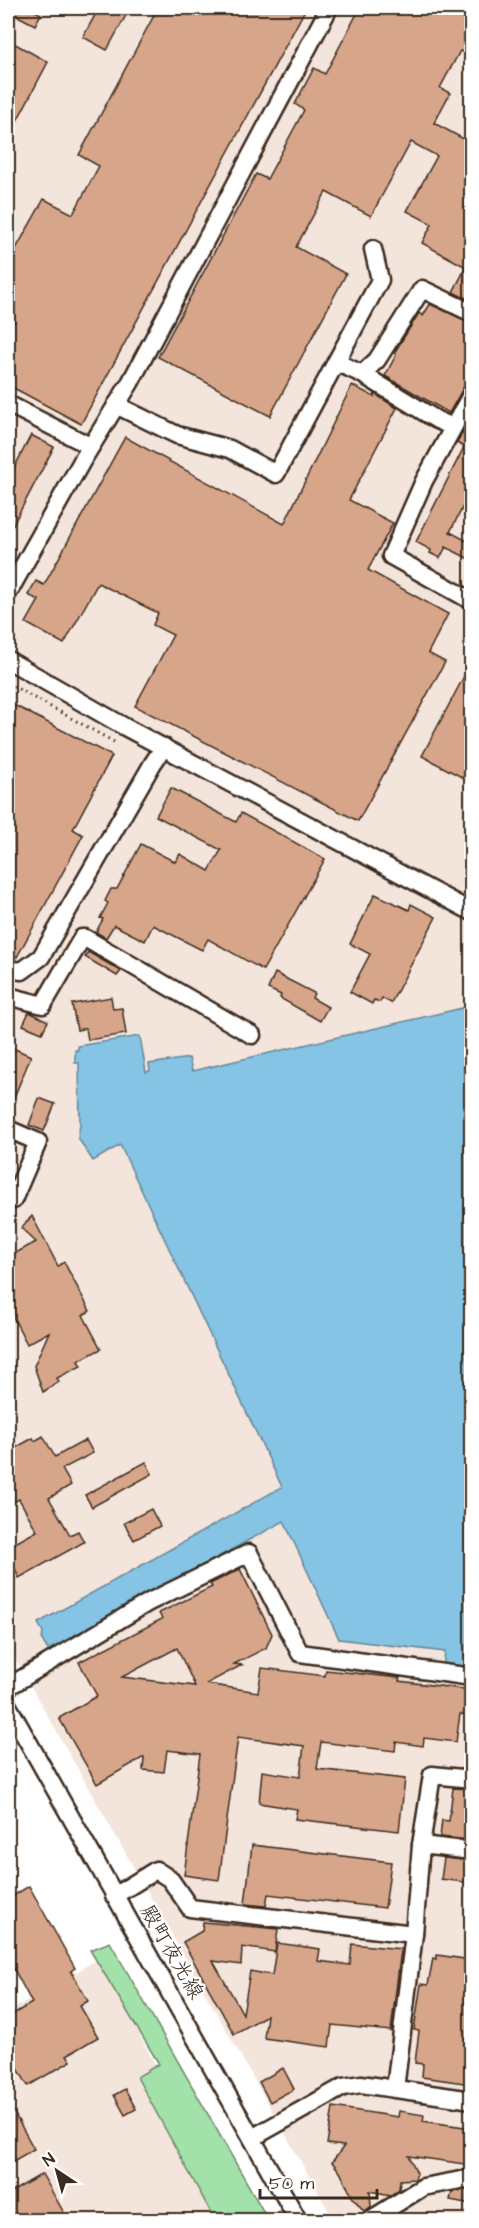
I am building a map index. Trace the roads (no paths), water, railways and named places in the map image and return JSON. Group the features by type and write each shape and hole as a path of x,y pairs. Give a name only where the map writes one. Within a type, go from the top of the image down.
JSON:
{"street":[{"path":"8,593 90,446 130,383 328,8"},
{"path":"116,405 177,435 230,449 276,474 380,280 373,249"},
{"path":"362,374 377,360 422,289 471,313"},
{"path":"336,362 362,374 453,427"},
{"path":"471,393 424,481 391,556 471,601"},
{"path":"8,404 90,446"},
{"path":"9,664 361,855 471,912"},
{"path":"8,969 22,971 41,957 164,747"},
{"path":"8,996 43,1005 82,938 85,938 252,1035"},
{"path":"8,1129 38,1142 13,1200"},
{"path":"8,1688 150,1602 249,1553 300,1653 471,1677"},
{"name":"殿町夜光線","path":"8,1706 298,2220"},
{"path":"395,2089 414,1934 421,1845 432,1775 471,1779"},
{"path":"421,1845 471,1851"},
{"path":"114,1896 156,1870 170,1879 190,1908 414,1934"},
{"path":"252,2138 343,2087 361,2084 471,2100"},
{"path":"370,2220 423,2187 471,2178"}],"water":[{"path":"471,1006 472,1648 469,1648 468,1669 443,1667 445,1652 339,1639 284,1521 48,1650 42,1640 43,1632 38,1623 282,1487 120,1145 93,1161 78,1138 80,1124 79,1063 75,1063 75,1050 78,1050 78,1046 140,1036 146,1072 150,1071 149,1064 189,1058 192,1071"}]}
